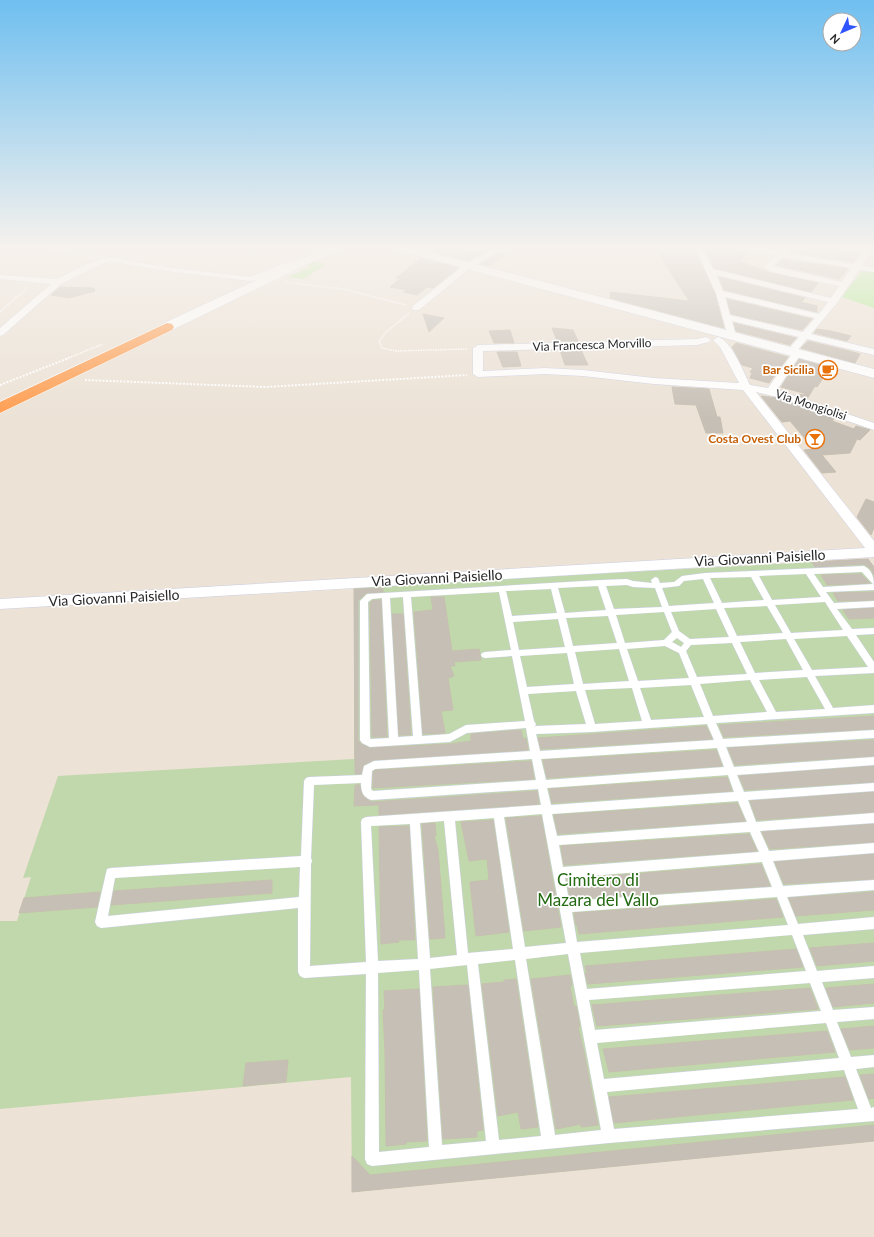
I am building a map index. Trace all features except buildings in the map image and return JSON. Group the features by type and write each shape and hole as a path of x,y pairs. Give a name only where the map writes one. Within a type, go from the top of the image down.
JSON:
{"highway":[{"path":"0,396 167,327"},
{"path":"0,403 167,327"},
{"path":"0,408 167,327"}],"main road":[{"path":"167,327 216,304"},
{"path":"599,304 704,334 725,336 874,374"}],"street":[{"path":"0,333 33,304"},
{"path":"416,308 421,304"},
{"path":"723,304 727,317 724,345 746,387 874,551"},
{"path":"763,304 821,317"},
{"path":"771,392 804,337 832,304"},
{"path":"727,317 804,337 874,352"},
{"name":"Via Francesca Morvillo","path":"478,348 697,342 704,334"},
{"path":"478,348 478,374"},
{"name":"Via Mongiolisi","path":"478,374 545,371 583,373 654,381 746,387 803,401 874,427"},
{"name":"Via Giovanni Paisiello","path":"0,604 650,568 874,551"}],"lane":[{"path":"874,582 864,569 753,573 682,578 676,584 633,584 627,582 601,583 370,596 364,601 365,740 370,744 450,738 466,729 531,727 592,728 874,709"},
{"path":"808,571 874,670"},
{"path":"753,573 810,672 831,712"},
{"path":"705,576 721,607 752,676 774,716"},
{"path":"601,583 648,724"},
{"path":"656,583 676,633 689,642 735,638 874,631"},
{"path":"554,586 579,686 592,728"},
{"path":"820,590 874,587"},
{"path":"502,589 537,756 572,948 609,1136"},
{"path":"407,594 418,740"},
{"path":"386,595 394,742"},
{"path":"508,619 770,604 874,604"},
{"path":"666,643 676,633"},
{"path":"682,651 689,642"},
{"path":"485,655 666,643 682,651 711,720 720,743 742,796 754,826 847,1064 870,1114 549,1141 372,1159 372,968 366,822 415,818 498,813 546,809 742,796 874,787"},
{"path":"524,691 579,686 694,681 810,672 874,670"},
{"path":"874,734 374,765 367,769 366,791 372,796 874,761"},
{"path":"366,780 309,781 307,861 304,902 304,972 424,964 572,948 874,923"},
{"path":"498,813 549,1141"},
{"path":"449,816 493,1147"},
{"path":"415,818 436,1152"},
{"path":"552,841 874,818"},
{"path":"558,873 874,848"},
{"path":"304,902 101,922 111,873 307,861"},
{"path":"565,907 874,885"},
{"path":"582,995 874,972"},
{"path":"590,1037 874,1014"},
{"path":"600,1086 874,1061"}],"path":[{"path":"0,312 9,304"},
{"path":"400,304 416,308"},
{"path":"416,308 385,333 379,342 379,345 382,348 396,351 478,348"},
{"path":"0,385 104,344"},
{"path":"92,376 84,380 266,387 478,374"}],"green space":[{"path":"862,304 874,304 874,308"},
{"name":"Cimitero di Mazara del Vallo","path":"868,559 874,567 874,1141 352,1192 351,1077 0,1109 0,921 17,921 31,877 23,878 58,776 354,759 354,587"}],"place":[{"name":"Bar Sicilia","path":"828,370"},
{"name":"Costa Ovest Club","path":"815,439"}]}
